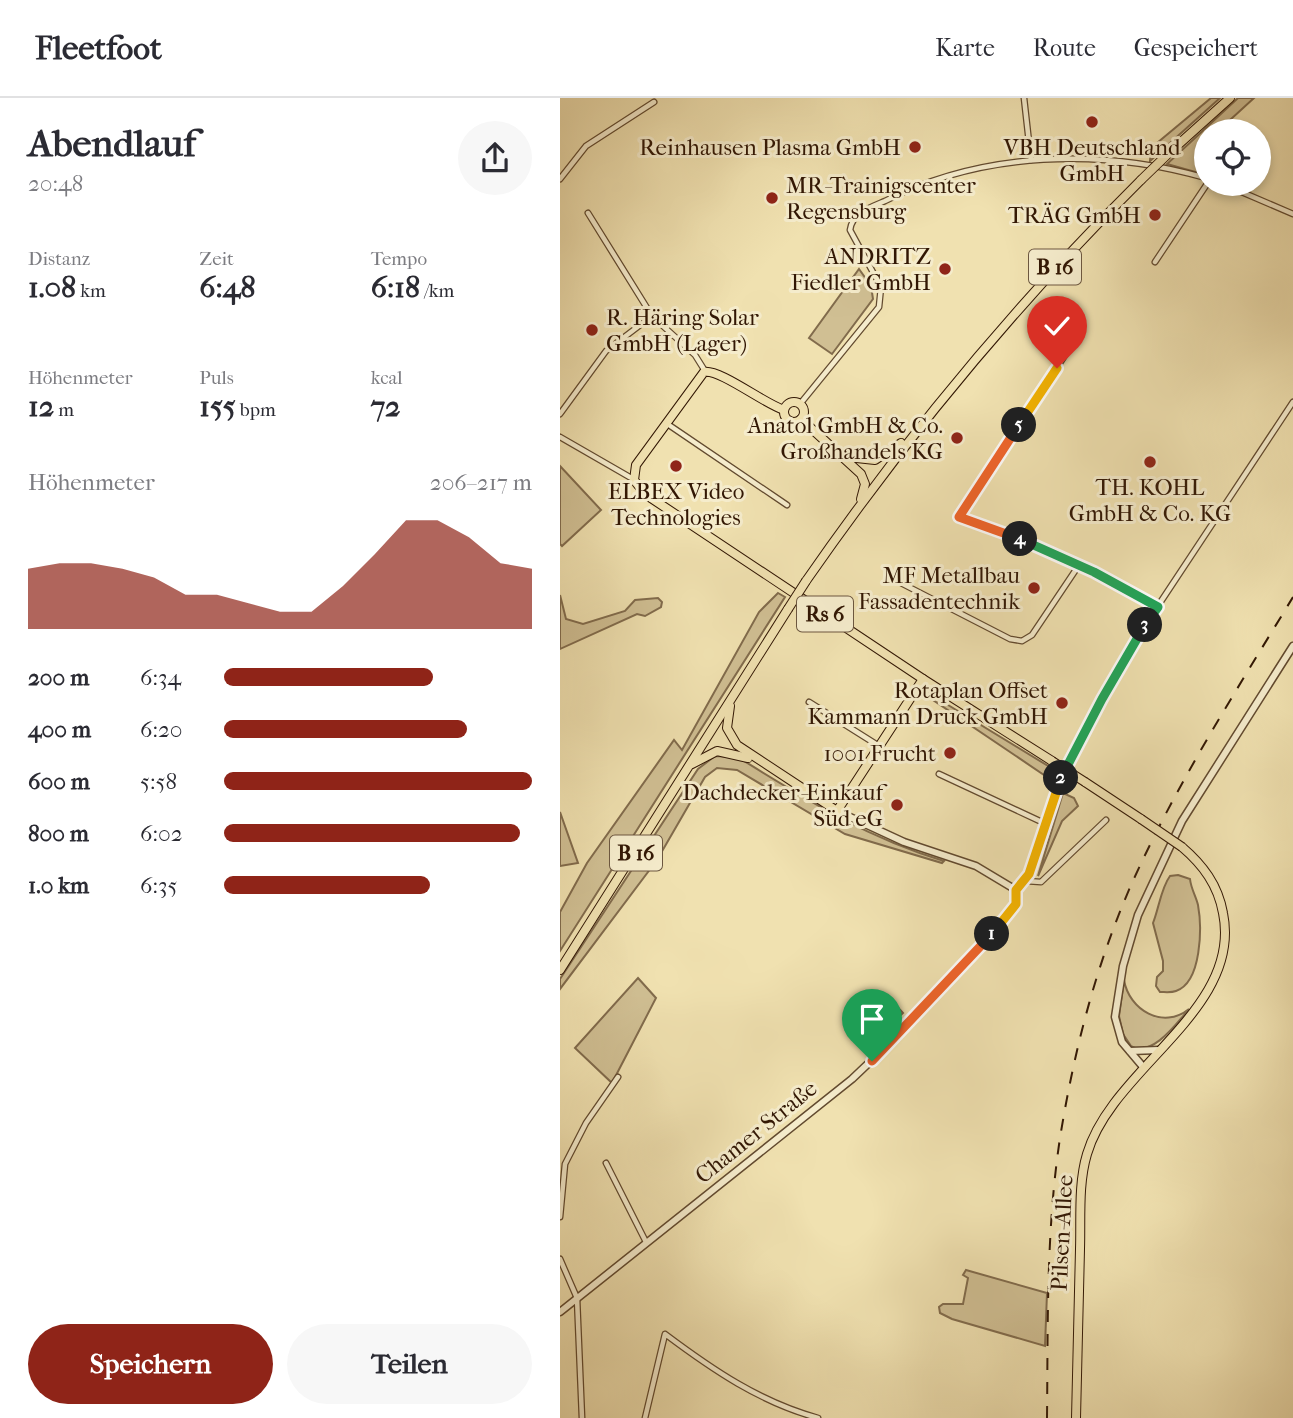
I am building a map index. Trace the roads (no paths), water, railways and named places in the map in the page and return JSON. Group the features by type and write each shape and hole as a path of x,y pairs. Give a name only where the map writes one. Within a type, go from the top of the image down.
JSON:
{"main road":[{"name":"B 16","path":"560,970 788,608 918,426 1020,305 1141,180 1230,98"},
{"path":"634,480 636,465 690,387 705,372 722,375 754,397 784,410 789,420 801,419"},
{"path":"784,410 789,403 800,404 804,412 801,419"},
{"path":"801,419 819,438 842,455 864,479 859,505"},
{"name":"B 16","path":"842,455 857,460 875,460 890,453 918,426"},
{"name":"Rs 6","path":"634,480 645,494 923,679"},
{"path":"690,766 710,754 727,751 764,765 837,811 923,679"},
{"name":"Pilsen-Allee","path":"923,679 1086,782 1182,847 1209,874 1219,894 1224,918 1224,946 1211,986 1098,1126 1084,1168 1076,1418"},
{"name":"B 16","path":"736,691 729,710 727,728 737,745 764,765"}],"street":[{"path":"1024,98 1031,160"},
{"path":"560,179 586,146 654,102"},
{"path":"800,404 879,307 882,298 877,279 852,236 851,223 872,207 936,179 1031,160 1115,162 1194,176"},
{"path":"1155,262 1199,196"},
{"path":"1250,196 1293,215"},
{"path":"588,213 652,316 695,355 705,372"},
{"path":"560,414 606,351 652,316"},
{"path":"1071,346 959,517 1079,565 1158,607"},
{"path":"837,811 904,842 976,866 1016,890 1026,881 1044,823 1072,755 1119,670 1293,402"},
{"path":"666,422 787,505"},
{"path":"560,438 613,471 634,480"},
{"path":"899,582 1010,639 1022,641 1032,635 1079,565"},
{"path":"1144,1068 1117,1034 1116,1005 1129,946 1147,891 1190,806 1293,646"},
{"path":"809,702 879,746"},
{"path":"939,774 1044,823"},
{"path":"1026,881 1041,882 1106,820"},
{"name":"Chamer Straße","path":"560,1311 852,1079 1012,911 1018,900 1016,890"},
{"path":"1128,1051 1159,1051"},
{"path":"560,1216 565,1164 586,1123 618,1077"},
{"path":"607,1163 646,1242"},
{"path":"560,1259 577,1298 582,1418"},
{"path":"645,1418 658,1353 665,1334 729,1380 774,1402 818,1418"}],"railway":[{"path":"1047,1418 1049,1278 1055,1173 1072,1073 1097,976 1132,883 1168,809 1293,597"}],"place":[{"name":"VBH Deutschland GmbH","path":"1092,122"},
{"name":"Reinhausen Plasma GmbH","path":"915,147"},
{"name":"MR-Trainigscenter Regensburg","path":"772,198"},
{"name":"TRÄG GmbH","path":"1155,215"},
{"name":"ANDRITZ Fiedler GmbH","path":"945,269"},
{"name":"R. Häring Solar GmbH (Lager)","path":"592,330"},
{"name":"Anatol GmbH & Co. Großhandels KG","path":"957,438"},
{"name":"TH. KOHL GmbH & Co. KG","path":"1150,462"},
{"name":"ELBEX Video Technologies","path":"676,466"},
{"name":"MF Metallbau Fassadentechnik","path":"1034,588"},
{"name":"Rotaplan Offset Kammann Druck GmbH","path":"1062,703"},
{"name":"1001 Frucht","path":"950,753"},
{"name":"Dachdecker-Einkauf Süd eG","path":"897,805"}]}
